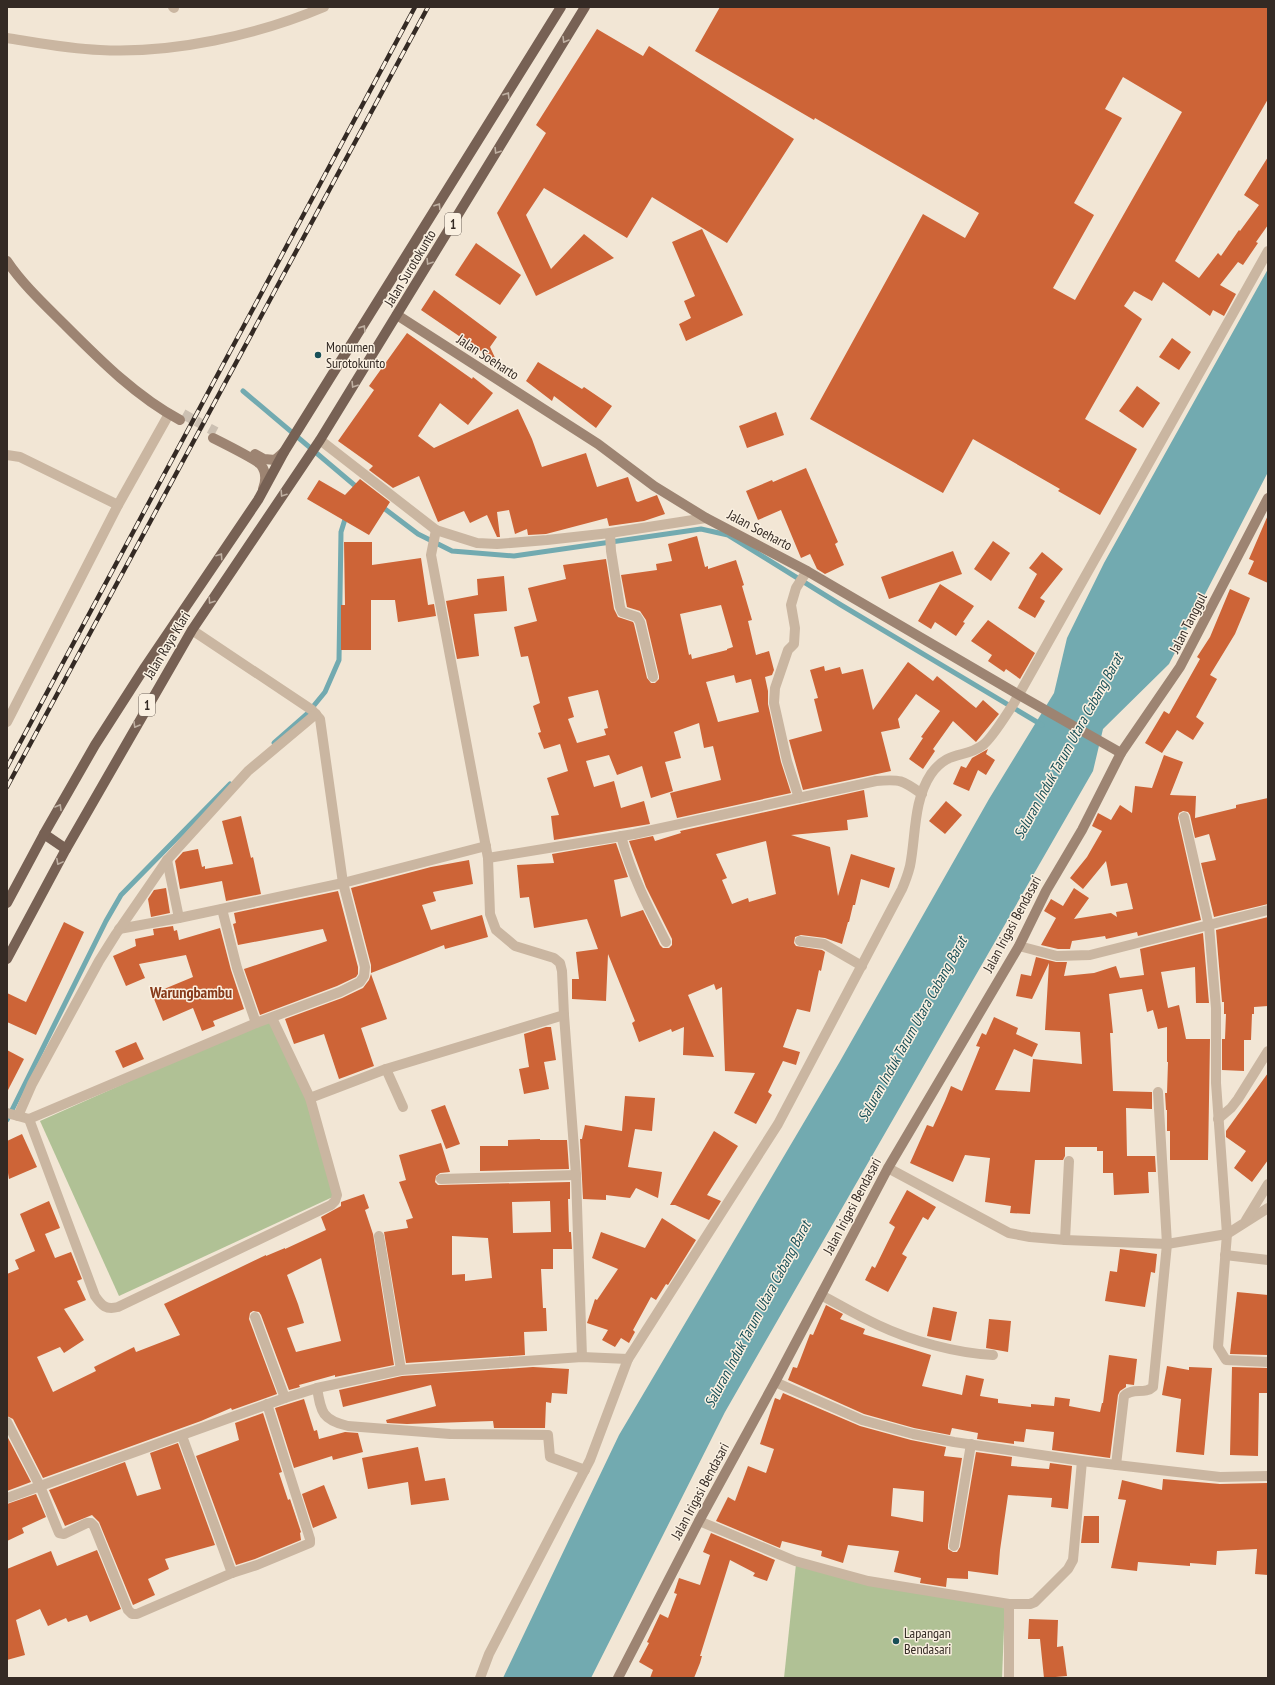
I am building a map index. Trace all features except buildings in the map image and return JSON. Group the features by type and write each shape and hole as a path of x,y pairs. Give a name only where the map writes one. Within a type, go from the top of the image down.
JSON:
{"main road":[{"name":"Jalan Surotokunto","path":"298,433 561,7"},
{"name":"Jalan Surotokunto","path":"318,442 585,7"},
{"name":"Jalan Raya Klari","path":"7,903 44,834 95,745 258,500 284,452 298,433"},
{"name":"Jalan Raya Klari","path":"7,959 66,849 192,630 318,442"},
{"path":"44,834 66,849"}],"street":[{"path":"7,38 74,48 141,51 214,41 297,18 324,7"},
{"path":"480,1678 489,1654 585,1470 628,1358 778,1124 902,889 910,867 915,824 922,794 931,775 943,761 954,755 974,750 983,744 1017,699 1268,251"},
{"path":"7,261 43,303 91,350 171,411 182,417"},
{"name":"Jalan Soeharto","path":"397,315 598,444 654,486 706,518 805,573 1017,699 1043,707 1121,753"},
{"path":"7,722 118,505 171,411"},
{"path":"258,500 266,481 265,472 261,464 214,435 264,459 275,460 284,452"},
{"path":"318,442 436,532 477,542 497,544 610,536 706,518"},
{"path":"7,455 20,457 118,505"},
{"name":"Jalan Tanggul","path":"1121,753 1180,667 1268,498"},
{"path":"436,532 431,555 488,858 490,914 496,930 515,946 554,958 560,964 562,971 576,1175 582,1357"},
{"path":"610,536 620,607 622,612 637,617 640,622 653,677"},
{"path":"799,798 788,761 774,703 774,688 788,650 794,644 795,628 791,605 796,588 805,573"},
{"path":"192,630 312,711 320,719 343,884 362,952 365,967 364,976 360,982 340,992 256,1023 29,1119 13,1115 99,962 119,929 167,860 248,772 312,711"},
{"name":"Jalan Irigasi Bendasari","path":"618,1678 699,1521 775,1382 888,1168 1018,946 1046,891 1082,830 1121,753"},
{"path":"488,858 621,836 876,781 895,779 904,782 922,794"},
{"path":"1184,818 1209,926 1216,1008 1215,1054 1218,1119 1227,1234 1218,1347 1226,1360 1268,1362"},
{"path":"621,836 635,880 666,942"},
{"path":"119,929 343,884 486,846"},
{"path":"167,860 179,918"},
{"path":"222,909 238,968 256,1023"},
{"path":"1018,946 1057,956 1090,955 1268,910"},
{"path":"800,941 813,941 824,944 862,966"},
{"path":"310,1098 386,1069 564,1015"},
{"path":"29,1119 95,1296 102,1306 110,1309 130,1302 331,1205 335,1201 337,1195 310,1098 272,1018"},
{"path":"1218,1119 1231,1108 1238,1099 1268,1050"},
{"path":"386,1069 403,1107"},
{"path":"1116,1465 1124,1396 1130,1392 1148,1390 1154,1387 1167,1244 1158,1092"},
{"path":"1065,1240 1068,1161"},
{"path":"888,1168 1009,1233 1030,1237 1065,1240 1167,1244 1227,1234 1268,1208"},
{"path":"441,1179 576,1175"},
{"path":"1244,1223 1268,1184"},
{"path":"379,1236 401,1370"},
{"path":"1225,1255 1268,1260"},
{"path":"821,1295 878,1326 934,1346 993,1355"},
{"path":"255,1317 285,1398"},
{"path":"7,1498 267,1404 317,1388 401,1370 582,1357 628,1358"},
{"path":"775,1382 862,1420 913,1434 1082,1461 1220,1476 1268,1476"},
{"path":"317,1388 320,1405 333,1423 348,1426 450,1434 548,1435 550,1456 585,1470"},
{"path":"7,1422 40,1486 61,1534 87,1523 91,1523 94,1526 128,1610 132,1614 137,1614 232,1573 257,1565 310,1543 267,1404"},
{"path":"182,1436 232,1573"},
{"path":"954,1546 971,1444"},
{"path":"699,1521 795,1561 861,1579 1009,1604 1030,1604 1034,1602 1068,1569 1073,1560 1082,1461"},
{"path":"1009,1604 1009,1678"}],"green space":[{"path":"272,1018 310,1098 337,1195 119,1296 40,1121"},
{"name":"Lapangan Bendasari","path":"796,1564 1005,1603 1002,1678 784,1678"}],"water":[{"name":"Saluran Induk Tarum Utara Cabang Barat","path":"1268,269 1268,472 1169,664 1103,729 1093,771 725,1412 591,1678 503,1678 619,1435 839,1063 989,799 1054,693 1067,638 1104,563"}],"waterway":[{"path":"243,391 359,489"},
{"path":"381,506 418,534 452,551 514,556 701,529 728,535 841,605 1042,725"},
{"path":"274,743 307,714 325,692 339,660 341,532 346,516"},
{"path":"7,1120 106,921 121,895 230,784"}],"tunnel":[{"path":"183,414 216,432"}],"railway":[{"path":"7,767 415,7"},
{"path":"7,787 428,7"}],"place":[{"name":"Monumen Surotokunto","path":"318,355"},
{"name":"Lapangan Bendasari","path":"896,1641"}],"district":[{"name":"Warungbambu","path":"191,992"}]}
